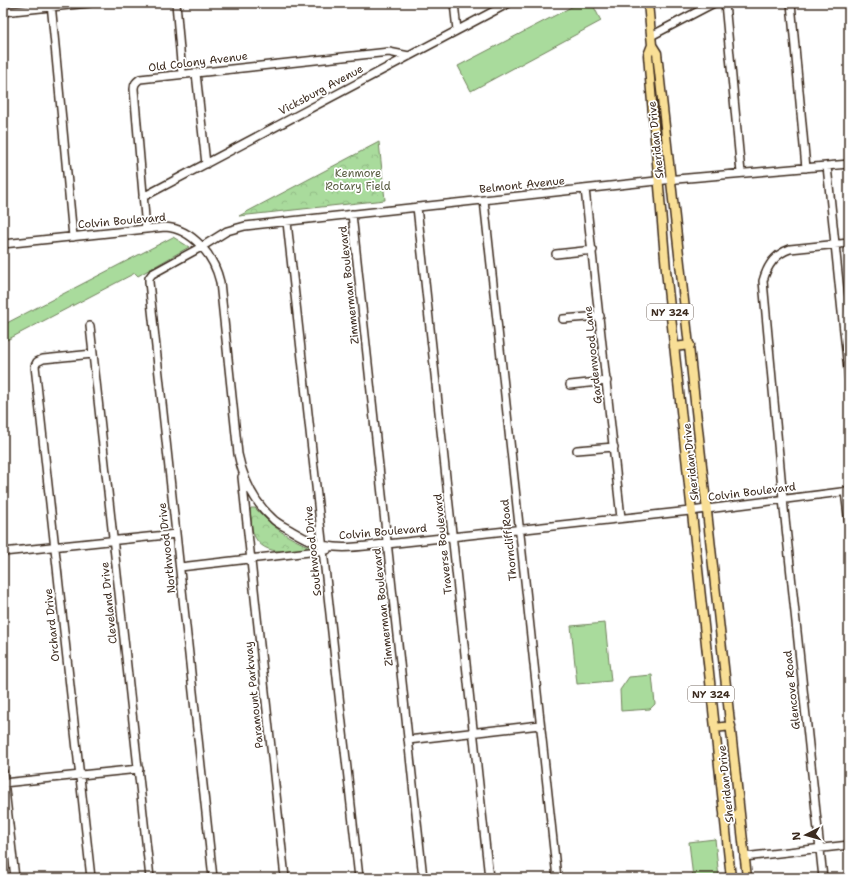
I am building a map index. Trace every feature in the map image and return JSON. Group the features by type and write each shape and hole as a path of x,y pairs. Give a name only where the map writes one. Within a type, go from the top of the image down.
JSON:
{"main road":[{"name":"Sheridan Drive","path":"648,3 652,45 657,53 747,878"},
{"name":"Sheridan Drive","path":"652,45 648,55 658,181 674,347 731,878"},
{"path":"674,347 690,346"},
{"path":"715,728 731,726"},
{"path":"724,817 740,815"}],"street":[{"path":"3,12 51,5 89,3"},
{"path":"176,3 182,74"},
{"path":"454,3 457,30"},
{"name":"Vicksburg Avenue","path":"143,197 509,3"},
{"path":"651,36 714,3"},
{"path":"725,3 741,173"},
{"path":"791,3 806,168"},
{"path":"51,5 73,237"},
{"name":"Old Colony Avenue","path":"146,229 134,86 140,79 389,52 409,56"},
{"path":"196,73 206,164"},
{"name":"Belmont Avenue","path":"203,246 232,229 245,226 658,181 849,164"},
{"path":"827,166 849,380"},
{"name":"Gardenwood Lane","path":"585,189 593,250 621,518"},
{"name":"Thorncliff Road","path":"484,200 556,878"},
{"name":"Traverse Boulevard","path":"417,207 489,878"},
{"name":"Zimmerman Boulevard","path":"352,214 423,878"},
{"name":"Southwood Drive","path":"287,222 359,878"},
{"name":"Colvin Boulevard","path":"3,244 164,227 176,228 203,246 214,263 220,282 240,464 244,478 257,503 272,519 304,539 323,548 387,544 519,530 692,511 847,491"},
{"name":"Glencove Road","path":"823,878 783,499 763,281 767,268 771,262 785,251 790,249 849,243"},
{"name":"Northwood Drive","path":"203,246 154,272 149,278 213,878"},
{"path":"556,254 593,250"},
{"path":"563,319 600,316"},
{"name":"Cleveland Drive","path":"90,326 150,878"},
{"name":"Orchard Drive","path":"91,878 35,364 40,360 93,354"},
{"path":"570,385 606,381"},
{"path":"577,450 614,447"},
{"name":"Paramount Parkway","path":"240,464 285,878"},
{"path":"847,491 849,524"},
{"path":"245,510 250,504 257,503"},
{"path":"3,552 176,534"},
{"path":"180,566 251,559 323,548"},
{"path":"408,740 540,725"},
{"path":"4,783 138,769"},
{"path":"3,772 16,878"},
{"path":"744,857 849,845"}],"green space":[{"path":"579,3 600,3 594,7 601,21 471,91 458,66"},
{"name":"Kenmore Rotary Field","path":"379,142 385,200 239,216"},
{"path":"173,237 189,247 138,276 135,273 3,342 3,325"},
{"path":"251,508 255,508 281,532 313,549 277,551 261,545 256,539 252,529"},
{"path":"605,623 611,681 577,684 571,626"},
{"path":"652,675 655,704 650,709 621,711 620,690 629,677"},
{"path":"715,839 719,878 693,878 689,842"}]}
